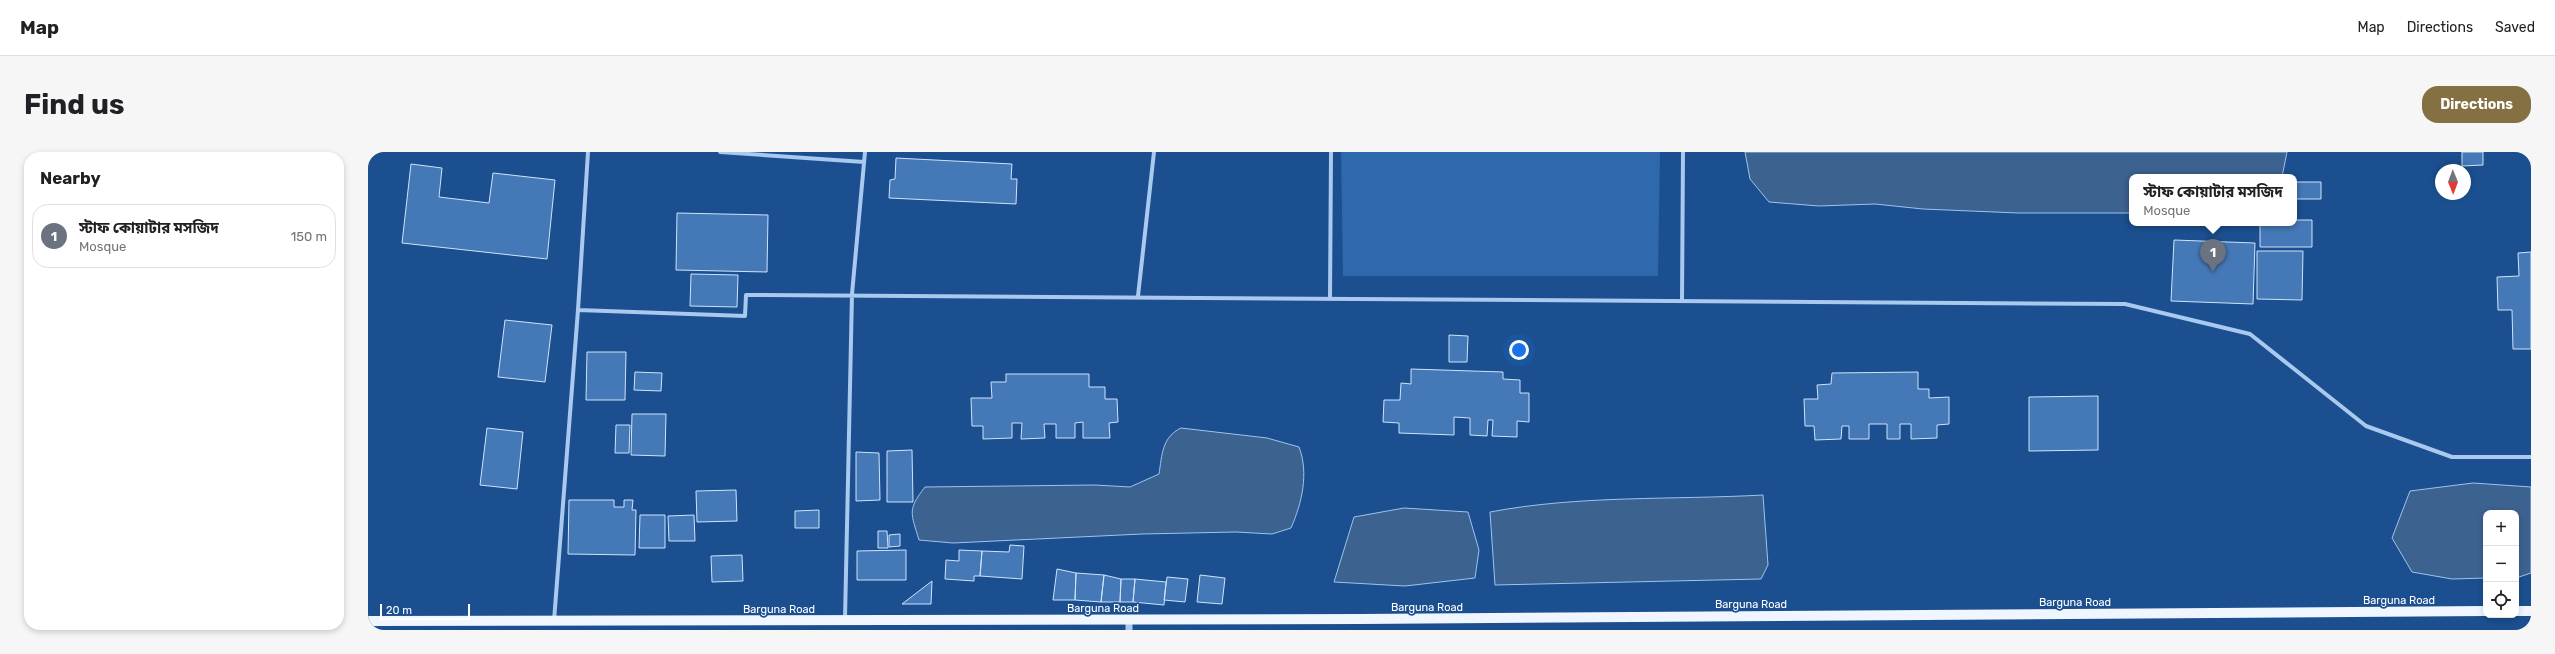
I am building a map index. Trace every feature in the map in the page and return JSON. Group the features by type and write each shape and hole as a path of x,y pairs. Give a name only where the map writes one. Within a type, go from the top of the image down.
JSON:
{"main road":[{"name":"Barguna Road","path":"368,621 1130,619 2483,611"},
{"path":"2519,611 2531,611"}],"street":[{"path":"554,621 578,310 588,152"},
{"path":"720,152 864,162"},
{"path":"844,620 852,294 865,152"},
{"path":"1138,296 1154,152"},
{"path":"1330,298 1331,152"},
{"path":"1682,300 1683,152"},
{"path":"578,310 746,316 746,295 852,294 2125,304 2250,334 2366,426 2452,457 2531,457"},
{"path":"1130,619 1130,630"}],"shaded area":[{"path":"1341,152 1660,152 1658,276 1343,276"},
{"path":"1745,152 2287,152 2283,174 2129,174 2129,213 2018,213 1923,209 1875,204 1819,206 1769,202 1750,179"},
{"path":"1181,428 1267,438 1299,447 1304,467 1303,488 1291,528 1272,534 1236,532 1142,534 953,543 919,540 912,512 915,501 925,487 1095,485 1130,487 1159,474 1162,453 1166,442 1170,436"},
{"path":"2473,483 2531,487 2531,573 2519,577 2519,510 2483,510 2483,578 2452,579 2412,572 2392,538 2410,491"},
{"path":"1763,495 1768,565 1761,579 1495,585 1490,512 1592,500"},
{"path":"1404,508 1468,512 1479,550 1475,578 1405,586 1334,582 1354,517"}],"building":[{"path":"2462,152 2483,152 2483,165 2462,164"},
{"path":"896,158 1012,164 1011,179 1017,179 1016,204 889,198 890,180 895,179"},
{"path":"411,164 442,168 439,197 489,203 493,173 555,180 547,259 402,243"},
{"path":"2297,182 2321,182 2321,199 2297,199"},
{"path":"677,213 768,215 767,272 676,270"},
{"path":"2297,220 2312,220 2312,247 2260,247 2260,226 2297,226"},
{"path":"2174,240 2255,243 2253,304 2171,301"},
{"path":"2257,251 2303,251 2302,300 2257,299"},
{"path":"2531,252 2531,349 2513,349 2512,310 2498,310 2497,277 2519,276 2518,253"},
{"path":"691,274 738,275 737,307 690,306"},
{"path":"505,320 552,325 545,382 498,377"},
{"path":"1449,335 1468,336 1467,362 1449,362"},
{"path":"587,352 626,352 625,400 586,400"},
{"path":"1411,369 1503,372 1503,379 1520,380 1520,393 1529,393 1529,422 1517,421 1517,437 1492,436 1493,420 1488,420 1487,436 1470,435 1470,418 1454,417 1454,435 1399,433 1399,423 1383,422 1384,400 1400,400 1401,383 1411,384"},
{"path":"635,372 662,373 661,391 634,390"},
{"path":"1918,372 1918,389 1929,389 1929,398 1949,397 1949,424 1937,425 1937,438 1911,439 1911,424 1900,424 1900,439 1887,439 1887,424 1869,424 1869,439 1849,439 1849,426 1842,426 1841,439 1815,440 1814,426 1805,426 1804,399 1818,399 1817,385 1831,384 1832,373"},
{"path":"1006,374 1089,374 1089,387 1105,387 1105,399 1117,399 1118,422 1109,423 1110,438 1083,438 1083,422 1075,423 1075,438 1056,438 1056,424 1044,424 1045,438 1021,439 1022,423 1012,423 1012,438 983,439 983,426 972,426 971,398 992,398 991,382 1006,382"},
{"path":"2098,396 2098,450 2029,451 2029,397"},
{"path":"632,414 666,414 665,456 631,455"},
{"path":"616,425 630,425 629,453 615,453"},
{"path":"487,428 523,432 517,489 480,485"},
{"path":"912,450 913,502 887,502 887,451"},
{"path":"856,452 879,453 880,500 856,501"},
{"path":"736,490 737,521 697,522 696,491"},
{"path":"569,500 614,500 614,507 624,507 624,500 633,500 632,510 636,510 635,555 568,554"},
{"path":"819,510 819,528 795,528 795,511"},
{"path":"640,515 665,515 665,548 639,548"},
{"path":"694,515 695,541 669,541 668,516"},
{"path":"878,531 887,531 888,548 878,548"},
{"path":"900,534 900,546 889,547 889,535"},
{"path":"1010,545 1024,546 1022,579 980,576 982,551 1009,552"},
{"path":"906,550 906,580 857,580 857,551"},
{"path":"959,550 982,551 980,576 974,576 974,581 945,579 946,560 959,561"},
{"path":"742,555 743,581 712,582 711,556"},
{"path":"1057,569 1076,573 1075,600 1053,600"},
{"path":"1076,573 1104,575 1101,602 1075,600"},
{"path":"1104,575 1121,579 1120,602 1101,602"},
{"path":"1200,575 1225,578 1222,604 1197,602"},
{"path":"1167,577 1188,579 1185,602 1164,600"},
{"path":"1121,579 1135,579 1133,602 1120,602"},
{"path":"1135,579 1166,582 1164,605 1133,602"},
{"path":"932,581 931,604 902,604"}],"place":[{"name":"স্টাফ কোয়াটার মসজিদ","path":"2213,272"}]}
